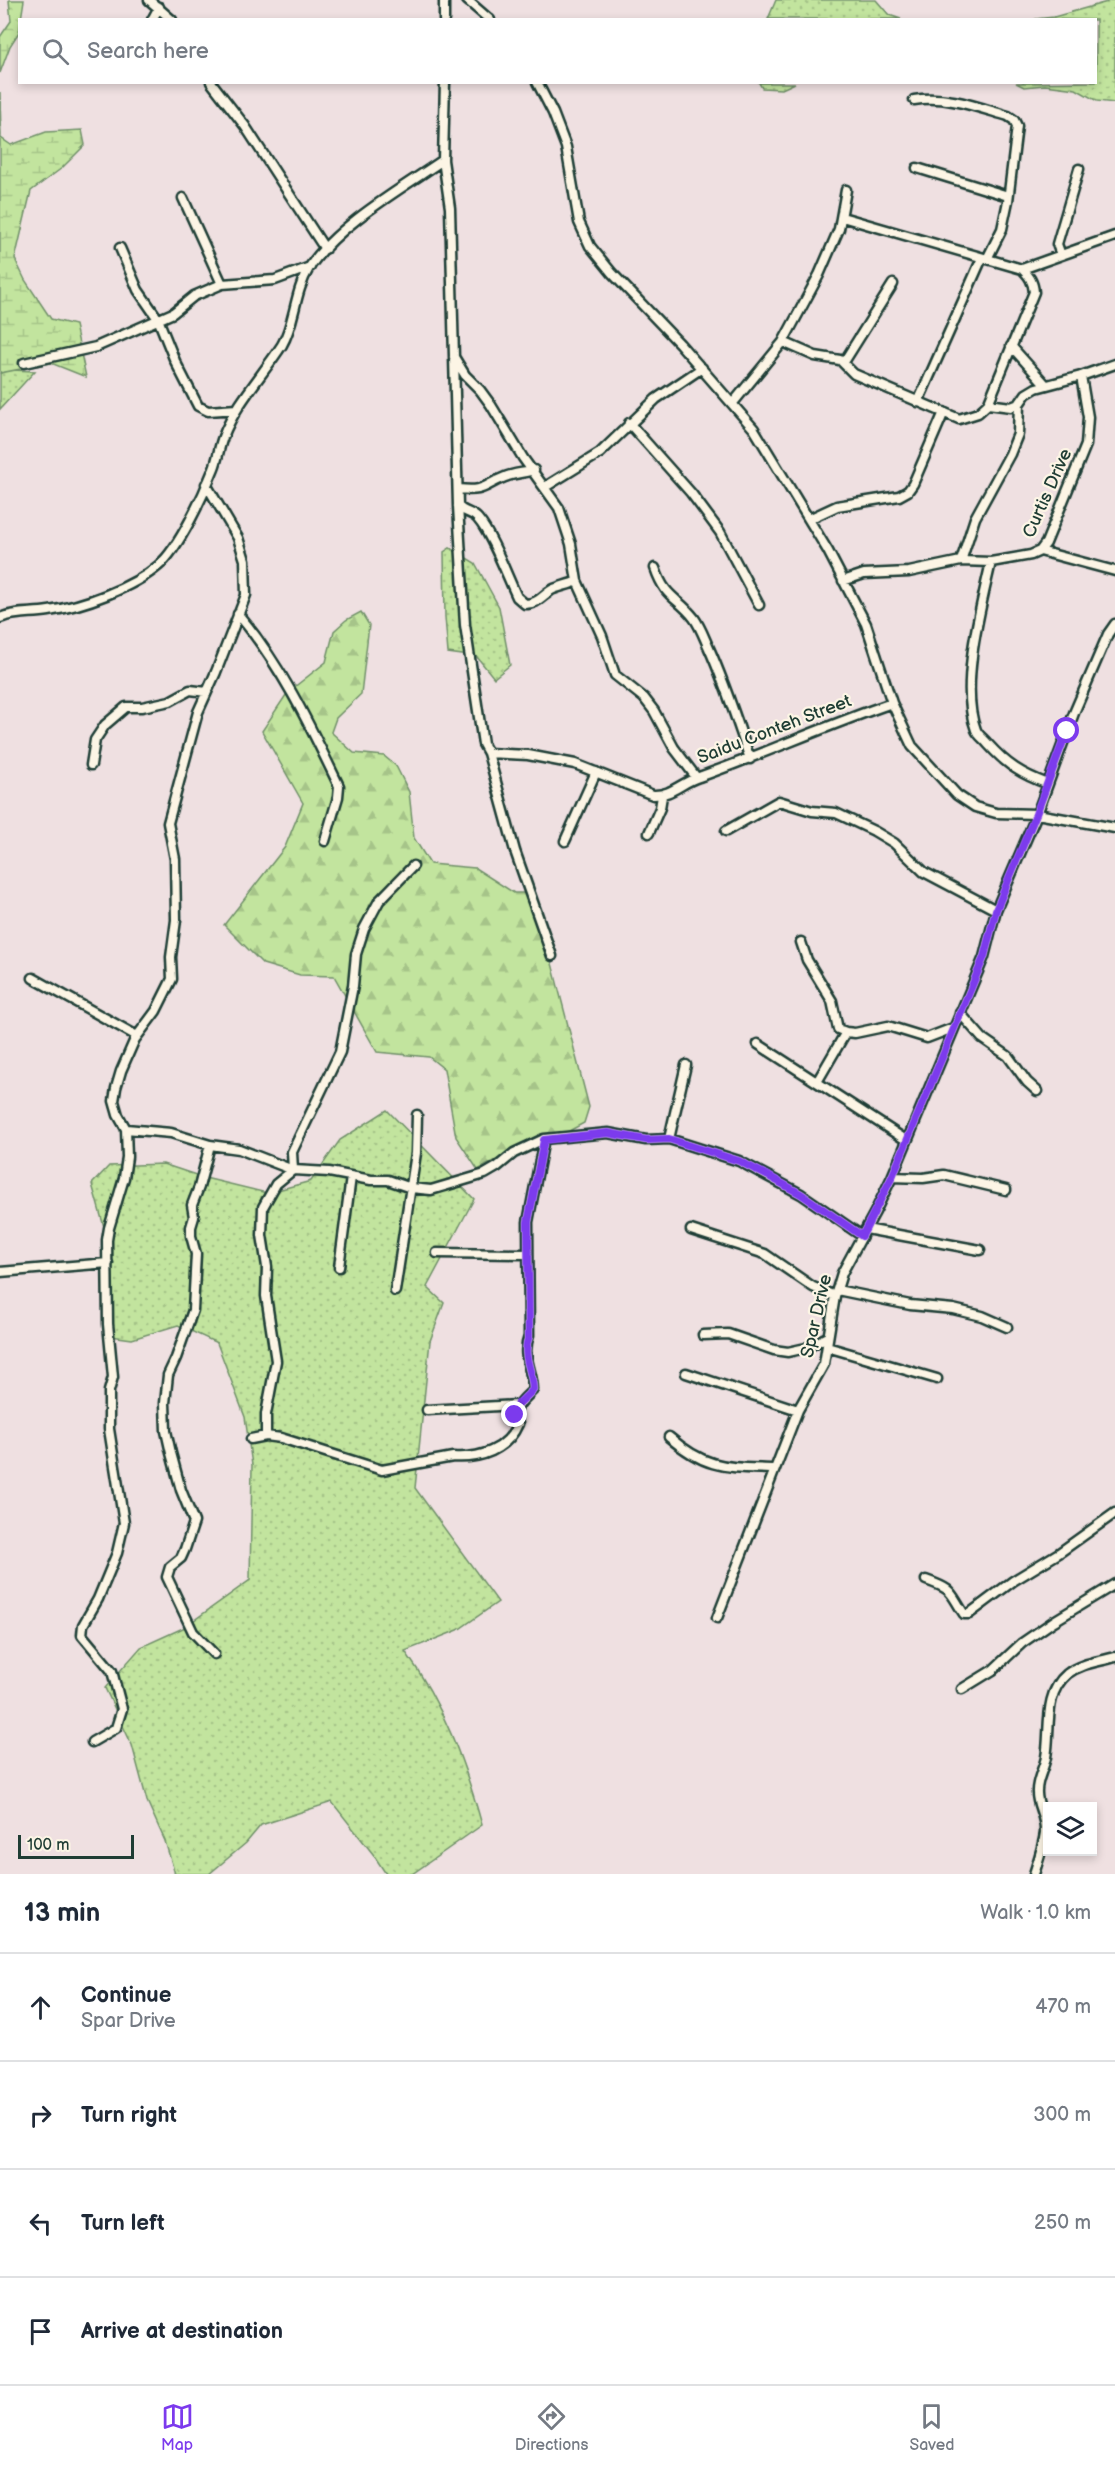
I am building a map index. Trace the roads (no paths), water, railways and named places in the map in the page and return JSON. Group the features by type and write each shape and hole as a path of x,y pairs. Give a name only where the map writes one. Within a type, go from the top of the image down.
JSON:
{"street":[{"path":"149,0 170,18"},
{"path":"444,0 444,18"},
{"path":"467,0 488,18"},
{"path":"154,18 159,7"},
{"path":"213,84 245,126 325,249"},
{"path":"446,84 443,159 450,208 458,506 465,626 483,744 488,753 515,851 552,956"},
{"path":"538,84 553,113 566,147 579,222 590,246 612,273 702,368 754,429 810,519 866,624 892,703 912,746 957,795 975,807 996,813 1036,814 1115,828"},
{"path":"914,100 948,99 1008,116 1017,126 1002,229 984,258 918,402"},
{"path":"0,618 25,612 64,609 101,597 141,578 163,561 178,540 206,484 223,436 237,409 287,335 294,302 310,267 346,229 443,159"},
{"path":"917,168 1008,196"},
{"path":"1061,255 1057,244 1059,234 1079,169"},
{"path":"733,403 783,342 830,252 842,218 846,190"},
{"path":"183,198 222,284"},
{"path":"783,342 799,351 844,362 854,375 959,419 970,418 988,404 1034,292 1033,282 1022,269 842,218"},
{"path":"1022,269 1115,236"},
{"path":"120,248 138,290 158,320 175,361 198,406 208,411 237,409"},
{"path":"24,363 96,347 172,313 194,296 222,284 275,280 310,267"},
{"path":"844,362 893,284"},
{"path":"1011,346 1046,385"},
{"name":"Saidu Conteh Street","path":"453,355 465,375 491,405 523,458 534,470 559,508 566,524 577,581 602,636 615,675 644,698 654,711 674,748 696,777 750,759 842,720 892,703"},
{"path":"961,561 975,518 1018,434 1019,404 1026,394 1046,385 1115,364"},
{"path":"545,487 600,453 656,399 702,368"},
{"name":"Curtis Drive","path":"1040,551 1046,543 1086,445 1088,417 1081,376"},
{"path":"988,404 1005,407 1019,404"},
{"path":"810,519 837,506 899,496 908,491 944,412"},
{"path":"629,423 691,493 720,532 759,605"},
{"path":"458,489 475,491 486,488 504,477 534,470"},
{"path":"92,1742 116,1728 122,1709 112,1671 82,1635 82,1625 98,1599 117,1553 124,1522 109,1429 109,1391 113,1377 108,1324 109,1228 124,1178 127,1143 126,1129 118,1115 114,1101 121,1071 137,1036 156,1011 171,979 171,957 176,920 175,859 168,823 189,738 246,595 245,560 238,538 206,484"},
{"path":"458,506 464,512 476,515 485,527 517,597 525,604 534,604 552,589 563,588 577,581"},
{"path":"843,581 864,574 909,572 961,561 991,562 1031,555 1040,551 1115,571"},
{"path":"991,562 971,666 972,710 977,731 1004,762 1026,776 1048,784"},
{"path":"656,568 661,584 668,595 694,618 702,633 730,700 750,759"},
{"path":"238,614 262,642 284,677 339,786 325,841"},
{"name":"Spar Drive","path":"717,1618 798,1410 824,1364 827,1337 842,1273 892,1177 984,957 996,910 1048,784 1074,713 1108,634 1115,624"},
{"path":"92,765 95,740 105,725 126,707 142,707 170,701 190,690 207,692"},
{"path":"488,753 528,755 575,764 653,795 662,796 696,777"},
{"path":"565,841 596,772"},
{"path":"649,833 660,808 662,796"},
{"path":"726,831 779,801 812,811 836,813 894,843 924,872 996,910"},
{"path":"293,1170 292,1152 340,1052 357,954 364,929 379,901 413,866"},
{"path":"801,942 807,960 832,1001 838,1029 846,1032 888,1026 927,1038 953,1028"},
{"path":"33,978 137,1036"},
{"path":"960,1013 982,1038 1008,1056 1027,1082 1037,1091"},
{"path":"817,1082 846,1032"},
{"path":"758,1044 906,1140"},
{"path":"669,1139 686,1065"},
{"path":"394,1291 416,1153 417,1115"},
{"path":"126,1129 171,1133 210,1145 238,1149 293,1170 388,1180 411,1188 431,1190 485,1174 514,1153 544,1140 608,1133 646,1140 669,1139 739,1161 801,1194 864,1232 980,1250"},
{"path":"127,1143 145,1130"},
{"path":"251,1439 266,1436 281,1438 382,1470 453,1457 485,1455 508,1440 518,1424 515,1415 517,1405 533,1390 533,1376 526,1362 525,1348 529,1336 528,1222 544,1140"},
{"path":"210,1145 200,1187 192,1205 194,1217 191,1236 196,1254 193,1310 168,1375 165,1403 166,1431 171,1453 181,1490 194,1522 181,1558 170,1567 167,1577 193,1632 214,1654"},
{"path":"266,1436 266,1414 276,1361 266,1296 267,1267 262,1236 263,1207 276,1184 293,1170"},
{"path":"892,1177 923,1178 944,1175 1006,1190"},
{"path":"339,1267 351,1177"},
{"path":"691,1230 765,1254 813,1287 910,1305 953,1309 982,1316 1007,1326"},
{"path":"437,1253 528,1254"},
{"path":"0,1272 108,1263"},
{"path":"703,1335 728,1334 774,1350 788,1352 806,1348 827,1337"},
{"path":"827,1347 937,1379"},
{"path":"686,1373 798,1410"},
{"path":"427,1410 517,1405"},
{"path":"669,1437 682,1449 704,1462 732,1468 774,1469"},
{"path":"926,1580 949,1589 964,1614 969,1614 1013,1581 1059,1553 1115,1512"},
{"path":"962,1689 993,1670 1022,1643 1054,1621 1115,1584"},
{"path":"1034,1874 1045,1834 1044,1815 1036,1789 1046,1759 1050,1706 1056,1689 1065,1675 1074,1669 1115,1657"}]}
